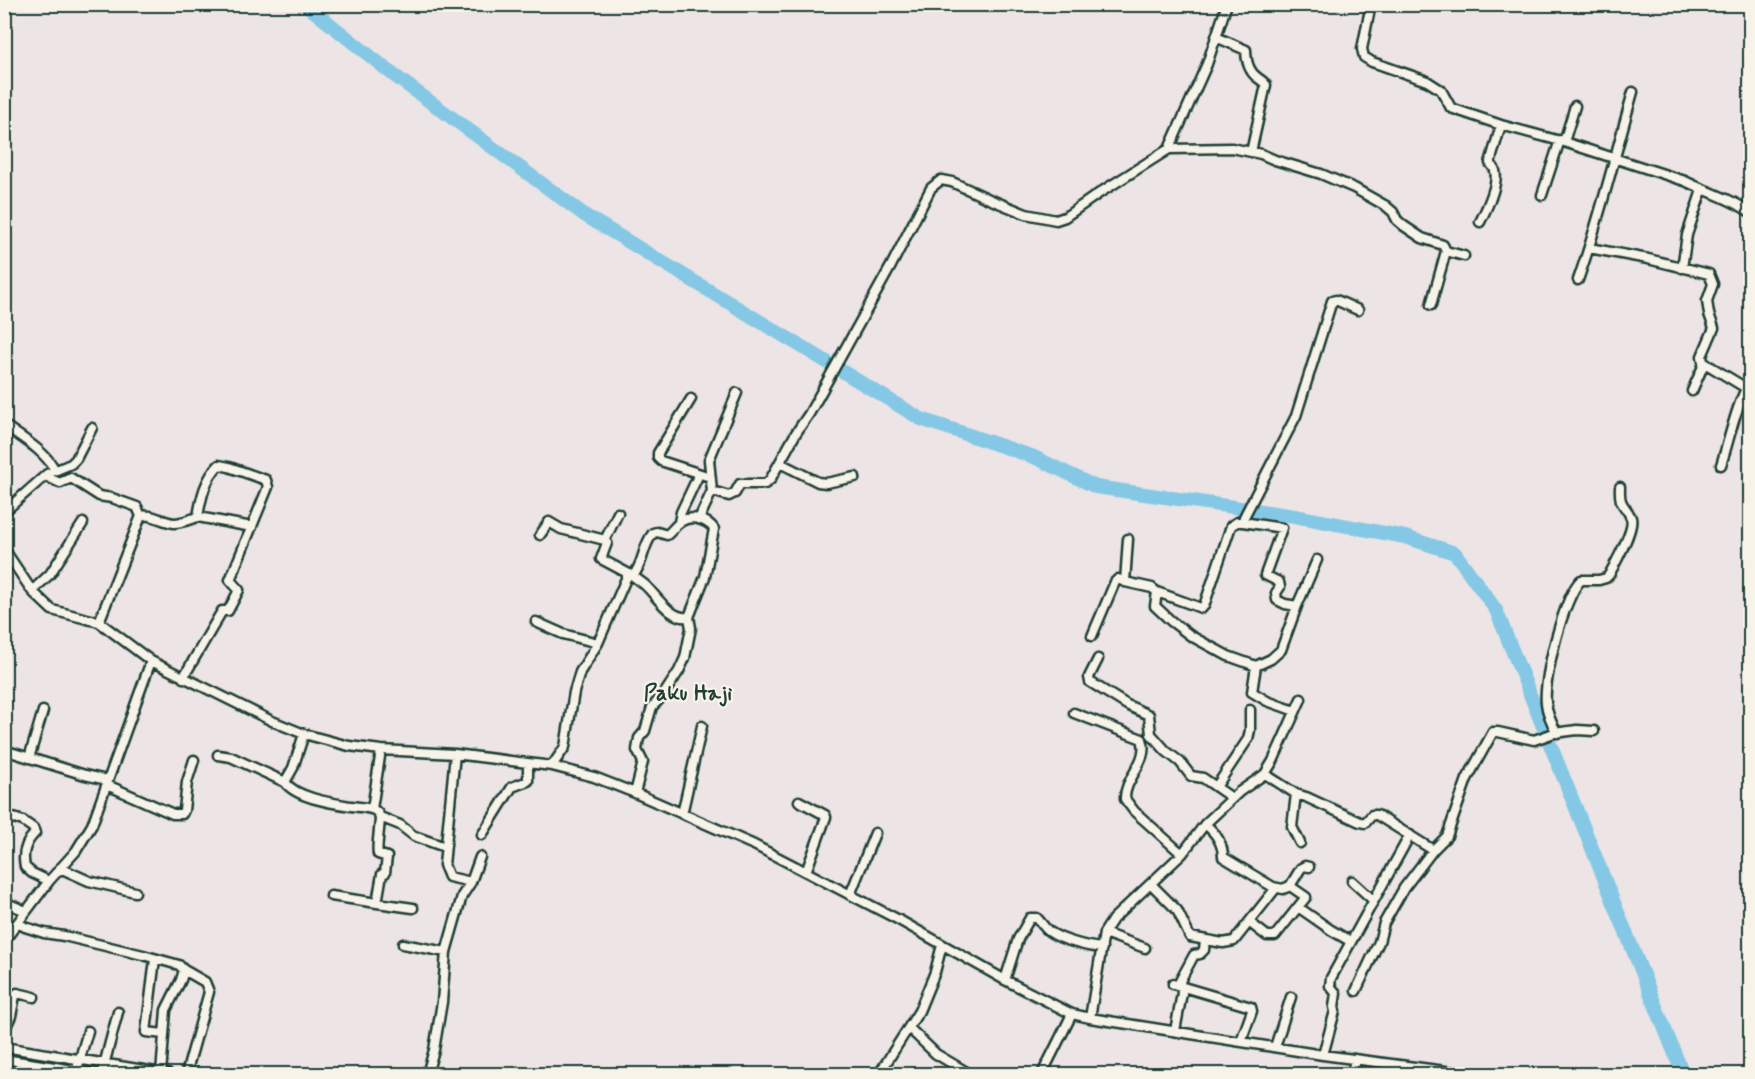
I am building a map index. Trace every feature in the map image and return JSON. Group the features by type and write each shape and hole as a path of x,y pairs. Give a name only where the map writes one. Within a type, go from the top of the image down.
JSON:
{"street":[{"path":"1169,149 1198,84 1227,4"},
{"path":"1371,4 1362,49 1366,59 1427,81 1441,90 1450,106 1456,110 1685,181 1702,190 1732,200 1750,212"},
{"path":"1216,38 1246,50 1250,68 1266,85 1251,152"},
{"path":"1578,280 1616,159 1633,92"},
{"path":"1542,195 1575,106"},
{"path":"1480,222 1489,205 1494,186 1495,171 1490,163 1501,125"},
{"path":"712,491 729,496 735,493 740,484 767,484 891,266 931,188 941,180 946,180 1026,214 1056,220 1065,217 1169,149 1232,148 1251,152 1321,174 1354,189 1386,206 1404,226 1422,238 1443,245 1446,251 1431,305"},
{"path":"1682,268 1687,235 1702,190"},
{"path":"1589,248 1709,274 1713,284 1707,302 1714,328 1702,356 1704,364 1692,391"},
{"path":"1446,251 1464,256"},
{"path":"1092,636 1118,579 1152,588 1157,592 1201,608 1204,606 1231,526 1243,519 1296,416 1332,301 1336,300 1358,310"},
{"path":"1704,364 1748,385 1722,465"},
{"path":"699,519 712,491 709,460 737,393"},
{"path":"691,399 658,456 661,461 710,477"},
{"path":"4,425 33,446 51,462 56,470"},
{"path":"4,512 45,476 71,464 92,428"},
{"path":"780,463 818,482 826,483 855,477"},
{"path":"183,678 222,611 228,611 239,590 230,580 268,487 267,482 261,477 219,465 213,471 201,497 198,517"},
{"path":"679,522 681,512 699,474"},
{"path":"45,476 58,482 71,478 99,496 137,507 141,516"},
{"path":"1556,733 1547,711 1545,685 1559,626 1571,594 1579,582 1606,578 1610,575 1631,530 1631,517 1622,504 1620,487"},
{"path":"618,513 605,540 607,543 601,559 631,575 682,618 689,617"},
{"path":"141,516 146,515 177,523 198,517 252,528"},
{"path":"99,622 141,516"},
{"path":"552,766 565,747 572,700 580,672 598,643 631,575 639,568 650,536 654,532 667,536 684,519 699,519 711,525 714,531 705,578 689,617 691,628 685,658 662,697 652,707 645,731 639,737 637,750 643,762 635,794"},
{"path":"1243,519 1282,528 1265,575 1279,582 1277,600 1297,606"},
{"path":"540,535 549,522 561,529 605,540"},
{"path":"32,591 50,574 83,523"},
{"path":"1125,582 1128,539"},
{"path":"4,549 32,591 52,610 99,622 151,661 243,708 304,734 349,746 455,754 552,766 594,777 754,845 1071,1014 1323,1055 1468,1074"},
{"path":"1157,592 1155,606 1183,631 1228,656 1256,666 1271,659 1281,650 1317,560"},
{"path":"536,622 563,634 598,643"},
{"path":"1098,659 1089,677 1090,682 1127,705 1149,715 1151,734 1166,751 1180,762 1191,776 1203,778 1232,798"},
{"path":"4,941 49,881 76,851 92,825 151,661"},
{"path":"1256,666 1251,692 1267,701 1295,711"},
{"path":"1090,1018 1104,933 1113,919 1182,854 1205,824 1232,798 1265,774 1301,699"},
{"path":"1216,787 1248,739 1250,710"},
{"path":"29,758 43,711"},
{"path":"1074,713 1141,738 1144,746"},
{"path":"682,814 702,726"},
{"path":"1356,991 1379,942 1384,923 1404,888 1433,850 1447,836 1467,779 1493,732 1534,740 1556,733 1577,730 1594,731"},
{"path":"285,782 293,768 304,734"},
{"path":"1151,734 1125,792 1125,799 1129,806 1182,854"},
{"path":"4,750 107,783 173,814 182,814 184,810 187,782 194,760"},
{"path":"372,809 381,750"},
{"path":"455,754 444,865 449,877 471,882"},
{"path":"218,755 231,757 285,782 296,793 377,812 380,818 380,835 376,851 387,857 377,903"},
{"path":"482,835 512,787 528,781 528,764"},
{"path":"1265,774 1296,794 1306,796 1360,822 1365,822 1372,815 1377,815 1433,850"},
{"path":"1296,794 1292,827 1300,843"},
{"path":"800,801 825,814 826,817 806,872"},
{"path":"4,815 23,821 33,828 34,833 25,847 25,867 49,881"},
{"path":"380,818 400,825 414,836 445,847"},
{"path":"1205,824 1217,837 1223,848 1223,857 1276,888 1283,889 1290,886 1301,868 1309,867"},
{"path":"850,895 875,833"},
{"path":"1323,1055 1335,1011 1336,993 1329,982 1410,835"},
{"path":"427,1074 434,1050 442,1002 446,952 462,896 471,882 480,858"},
{"path":"60,868 89,881 135,892"},
{"path":"1352,881 1373,900"},
{"path":"1151,884 1177,910 1188,936 1223,943 1234,941 1276,888"},
{"path":"1249,922 1267,936 1275,936 1306,897 1290,886"},
{"path":"331,896 413,908"},
{"path":"4,902 26,912"},
{"path":"1298,906 1350,941"},
{"path":"1005,980 1018,939 1030,918 1037,918 1050,932 1059,936 1101,948"},
{"path":"18,923 44,933 179,965 205,982 209,992 186,1074"},
{"path":"1104,933 1145,948"},
{"path":"1177,985 1194,955 1204,950 1205,939"},
{"path":"403,944 446,952"},
{"path":"879,1074 920,1011 935,972 942,945"},
{"path":"155,959 146,1032 165,1034"},
{"path":"4,1059 102,1070 164,1074 166,1010 184,970"},
{"path":"1175,1031 1182,993 1177,985"},
{"path":"1177,985 1251,1007 1252,1011 1241,1041"},
{"path":"4,1031 17,993 34,997"},
{"path":"1275,1047 1291,997"},
{"path":"102,1070 118,1012"},
{"path":"1042,1074 1071,1014"},
{"path":"910,1029 936,1054 970,1074"},
{"path":"78,1066 88,1032"},
{"path":"4,1047 78,1066"},
{"path":"1352,1074 1355,1059"}],"waterway":[{"path":"305,4 395,76 586,216 921,419 1034,457 1096,487 1295,516 1405,537 1455,553 1496,610 1683,1074"},
{"path":"60,1060 135,1074"}],"district":[{"name":"Paku Haji","path":"688,692"}]}
